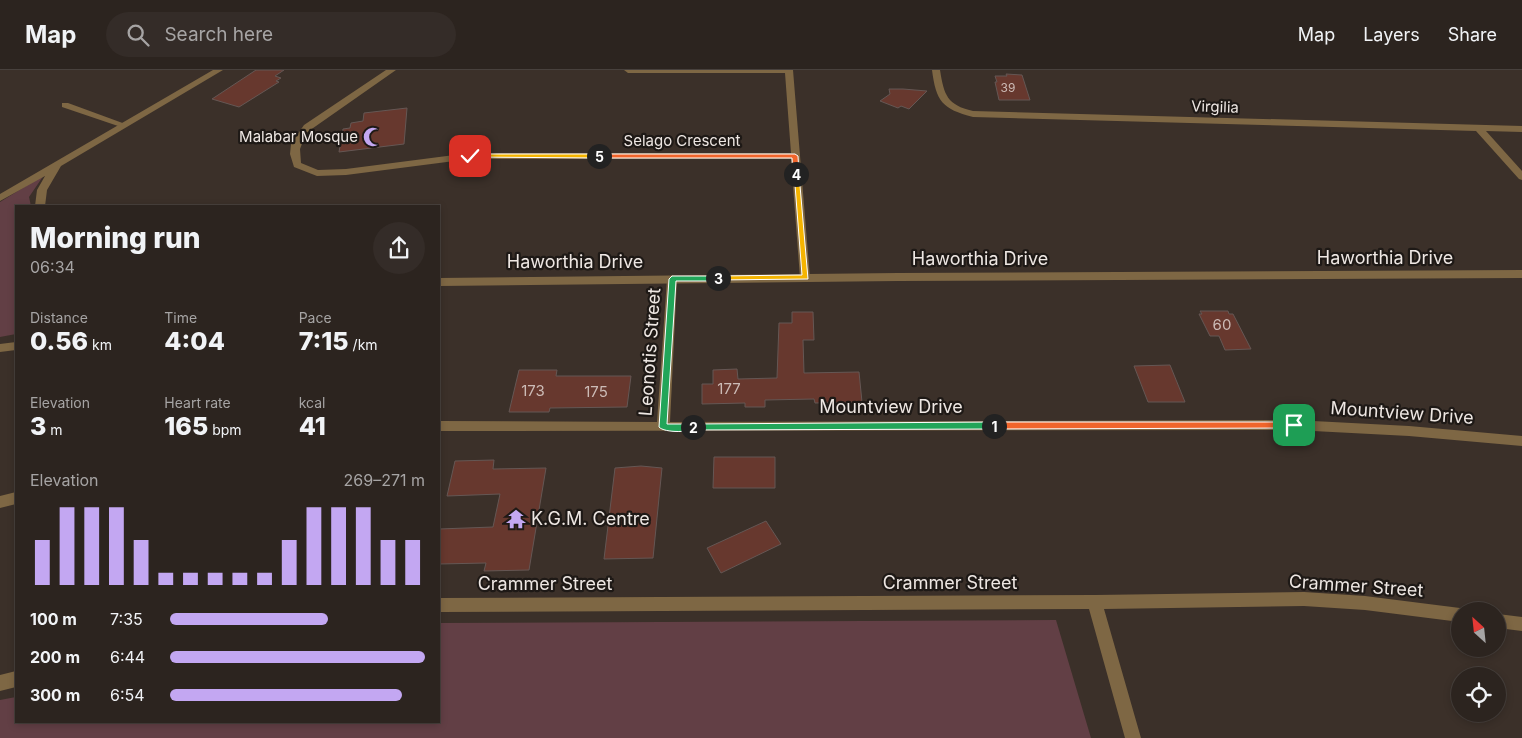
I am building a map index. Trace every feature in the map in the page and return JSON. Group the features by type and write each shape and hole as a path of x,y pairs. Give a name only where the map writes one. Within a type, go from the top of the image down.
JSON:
{"street":[{"path":"0,198 219,70"},
{"name":"Selago Crescent","path":"392,70 307,127 298,136 294,147 297,165 317,173 346,172 470,156 795,156"},
{"path":"628,70 789,70 805,278"},
{"name":"Virgilia","path":"936,70 940,96 945,102 956,110 973,114 1522,129"},
{"path":"1480,128 1522,177"},
{"path":"40,205 39,198 43,186 62,162"},
{"name":"Haworthia Drive","path":"440,282 1522,274"},
{"name":"Leonotis Street","path":"663,427 672,279"},
{"path":"0,348 15,346"},
{"name":"Mountview Drive","path":"440,426 1294,425 1522,441"},
{"path":"0,502 15,498"},
{"name":"Crammer Street","path":"440,605 1313,600 1365,603 1451,614"},
{"path":"1095,602 1133,738"},
{"path":"1506,622 1522,624"},
{"path":"0,683 15,679"}],"lane":[{"path":"65,105 124,125"}],"shaded area":[{"path":"44,175 29,197 31,205 15,205 15,334 0,337 0,202"},
{"path":"1056,620 1091,738 0,738 0,700 15,697 15,723 440,723 440,623"}],"building":[{"path":"256,70 284,70 275,76 281,78 276,81 279,82 239,107 212,99"},
{"path":"1006,74 1022,75 1030,100 999,100 995,76 1007,76"},
{"path":"889,89 927,91 909,109 901,106 898,108 880,101 890,94"},
{"name":"Malabar Mosque","path":"407,108 404,144 339,152 343,129 350,128 351,123 363,121 364,113"},
{"path":"1200,311 1228,311 1229,314 1233,314 1251,349 1225,350 1219,336 1210,336 1199,314 1202,314"},
{"path":"792,312 813,312 814,340 803,340 804,373 859,372 862,402 815,403 814,399 765,400 765,407 745,407 745,403 702,404 702,384 713,384 713,370 737,369 738,379 777,378 779,323 792,323"},
{"path":"1170,365 1185,402 1148,402 1134,366"},
{"path":"519,370 557,370 556,376 631,376 627,407 550,408 549,412 509,412"},
{"path":"714,457 775,457 775,488 713,488"},
{"path":"494,460 493,469 546,468 529,570 484,571 486,563 440,564 440,529 493,527 500,494 447,496 455,461"},
{"path":"641,466 662,468 653,558 604,559 615,468"},
{"path":"766,521 781,544 721,573 707,548"}],"place":[{"name":"Malabar Mosque","path":"373,137"},
{"name":"K.G.M. Centre","path":"516,519"}],"route":[{"path":"470,156 795,156 805,278 672,279 663,427 1294,425"}]}
